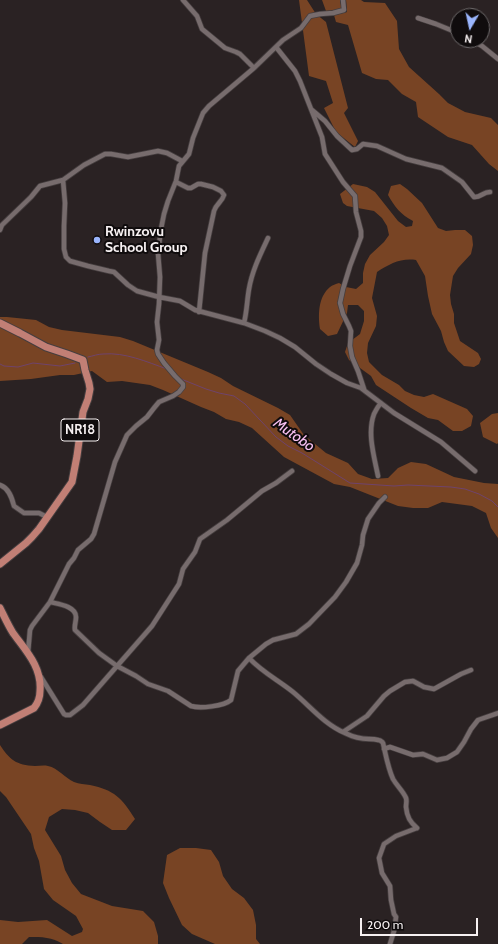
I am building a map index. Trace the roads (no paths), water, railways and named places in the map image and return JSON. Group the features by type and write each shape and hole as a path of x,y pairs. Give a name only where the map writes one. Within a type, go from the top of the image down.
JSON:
{"main road":[{"name":"NR18","path":"0,323 20,332 46,347 83,360 89,383 89,393 82,412 73,478 70,486 39,529 26,543 0,564"},
{"path":"0,608 13,633 33,662 39,675 40,686 40,697 34,708 0,725"}],"street":[{"path":"183,0 197,16 202,30 225,48 240,54 254,68"},
{"path":"28,653 30,630 32,626 50,602 76,552 91,539 94,534 115,462 127,436 147,417 159,402 173,396 183,387 183,384 169,369 158,354 157,350 160,276 158,253 164,214 176,182 179,166 189,154 193,138 204,110 254,68 283,40 301,28 310,16 344,10 343,0"},
{"path":"418,18 450,30"},
{"path":"276,47 297,76 322,137 325,154 343,182 355,196 356,212 361,236 350,266 340,303 343,314 349,326 352,357 364,390"},
{"path":"484,48 498,59"},
{"path":"311,109 325,121 337,136 352,150 357,149 363,144 378,146 406,159 442,168 462,182 474,197 479,197 485,192 490,192"},
{"path":"0,230 2,225 31,197 40,186 63,180 84,165 105,154 128,156 158,151 167,153 182,161"},
{"path":"63,180 65,203 64,254 70,261 110,271 137,291 180,301 191,309 199,312 244,323 280,338 295,347 331,374 347,383 359,386 380,403 442,442 475,471"},
{"path":"176,182 188,188 198,184 205,185 221,191 224,195 216,205 214,211 205,253 199,312"},
{"path":"244,323 249,289 255,265 268,238"},
{"path":"378,476 371,438 374,414 380,403"},
{"path":"39,675 64,714 70,715 88,700 152,626 178,584 183,569 195,552 200,539 228,520 262,491 292,471"},
{"path":"0,485 3,485 12,496 14,506 24,513 39,513 47,517"},
{"path":"50,602 62,604 73,610 76,617 74,626 75,630 99,653 116,666 148,684 168,691 195,708 204,708 225,703 231,700 238,671 249,658 273,640 296,634 309,624 335,597 358,563 363,535 368,519 378,503 386,497"},
{"path":"249,658 257,666 294,693 322,718 342,732 356,737 379,740 382,743 387,763 394,781 407,800 406,810 410,823 417,828 396,836 384,844 379,858 382,873 390,886 391,900 396,917 390,944"},
{"path":"342,732 367,716 384,696 405,682 413,681 424,687 434,689 471,670"},
{"path":"384,749 390,747 412,755 423,754 437,760 447,758 457,752 478,720 498,713"}],"waterway":[{"name":"Mutobo","path":"88,357 101,354 119,355 136,358 167,369"},
{"name":"Mutobo","path":"0,364 4,366 18,367 33,363 60,366 75,363"},
{"name":"Mutobo","path":"181,379 206,389 234,396 245,404 276,437 288,446 350,483 394,486 408,485 451,487 465,489 492,501 498,507"}],"place":[{"name":"Rwinzovu School Group","path":"97,240"}]}
